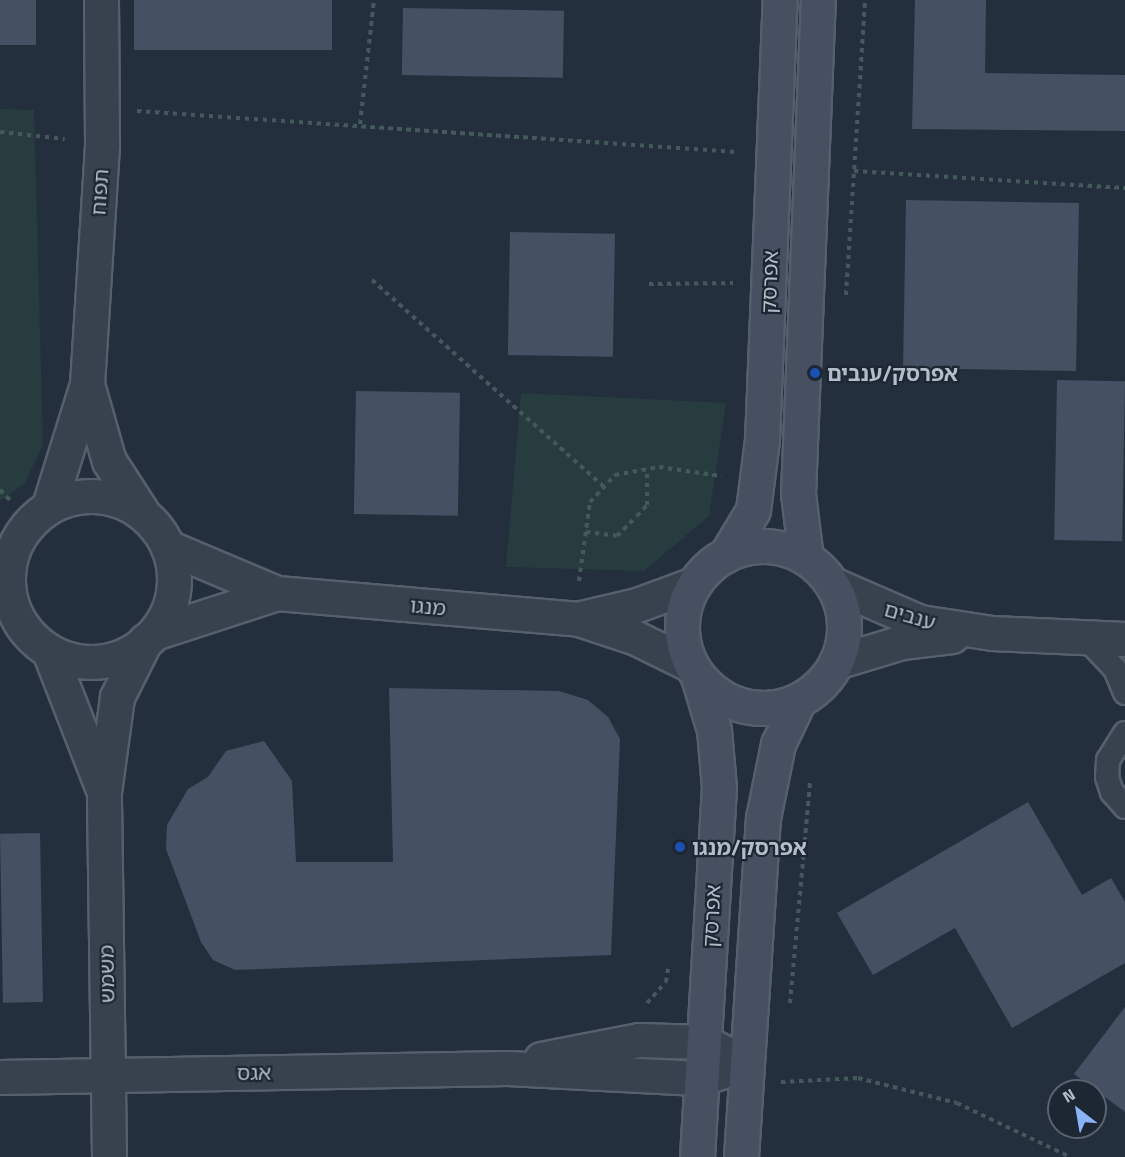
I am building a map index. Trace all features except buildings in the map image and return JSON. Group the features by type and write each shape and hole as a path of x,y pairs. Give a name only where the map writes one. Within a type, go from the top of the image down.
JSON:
{"street":[{"name":"תפוח","path":"49,506 87,384 102,143 101,0"},
{"name":"אפרסק","path":"726,555 753,510 762,440 780,0"},
{"name":"אפרסק","path":"806,558 798,494 818,0"},
{"name":"תפוח","path":"87,384 109,461 142,512"},
{"path":"96,496 120,500 142,512 168,547 173,591 150,637 109,660 68,659 49,651 19,622 5,600 10,537 49,506 96,496"},
{"path":"766,546 806,558 832,584 844,622 836,662 824,680 798,700 772,708 744,706 719,696 694,671 681,624 694,584 726,555 766,546"},
{"name":"מנגו","path":"168,547 277,593 638,605 694,584"},
{"name":"ענבים","path":"832,584 920,622 992,633 1125,639"},
{"name":"מנגו","path":"150,637 277,593"},
{"name":"מנגו","path":"579,603 694,671"},
{"name":"ענבים","path":"836,662 902,642 992,633"},
{"name":"משמש","path":"109,1157 104,792 117,697 150,637"},
{"name":"משמש","path":"49,651 104,792"},
{"name":"אפרסק","path":"694,671 714,730 719,788 697,1157"},
{"path":"741,1157 758,1073 763,818 778,744 798,700"},
{"name":"אגס","path":"508,1068 602,1044 704,1042 758,1073"},
{"name":"אגס","path":"0,1077 508,1068 702,1078 758,1073"}],"lane":[{"path":"1085,637 1115,669 1125,693"},
{"path":"1125,733 1108,760 1107,777 1112,792 1125,807"}],"path":[{"path":"360,124 374,0"},
{"path":"845,299 865,0"},
{"path":"103,109 360,124 741,152"},
{"path":"0,132 102,143"},
{"path":"854,171 1125,188"},
{"path":"372,280 604,487"},
{"path":"649,284 737,283"},
{"path":"579,603 590,502 615,475 659,466 731,477"},
{"path":"586,532 617,536 637,516 646,505 648,469"},
{"path":"787,1016 810,780"},
{"path":"644,1005 666,982 671,951"},
{"path":"758,1073 869,1081 957,1103 1070,1157"}],"green space":[{"path":"0,109 34,110 43,445 24,484 0,501"},
{"path":"521,393 726,403 709,516 644,571 506,567"}],"place":[{"name":"אפרסק/ענבים","path":"815,373"},
{"name":"אפרסק/מנגו","path":"680,847"}]}
